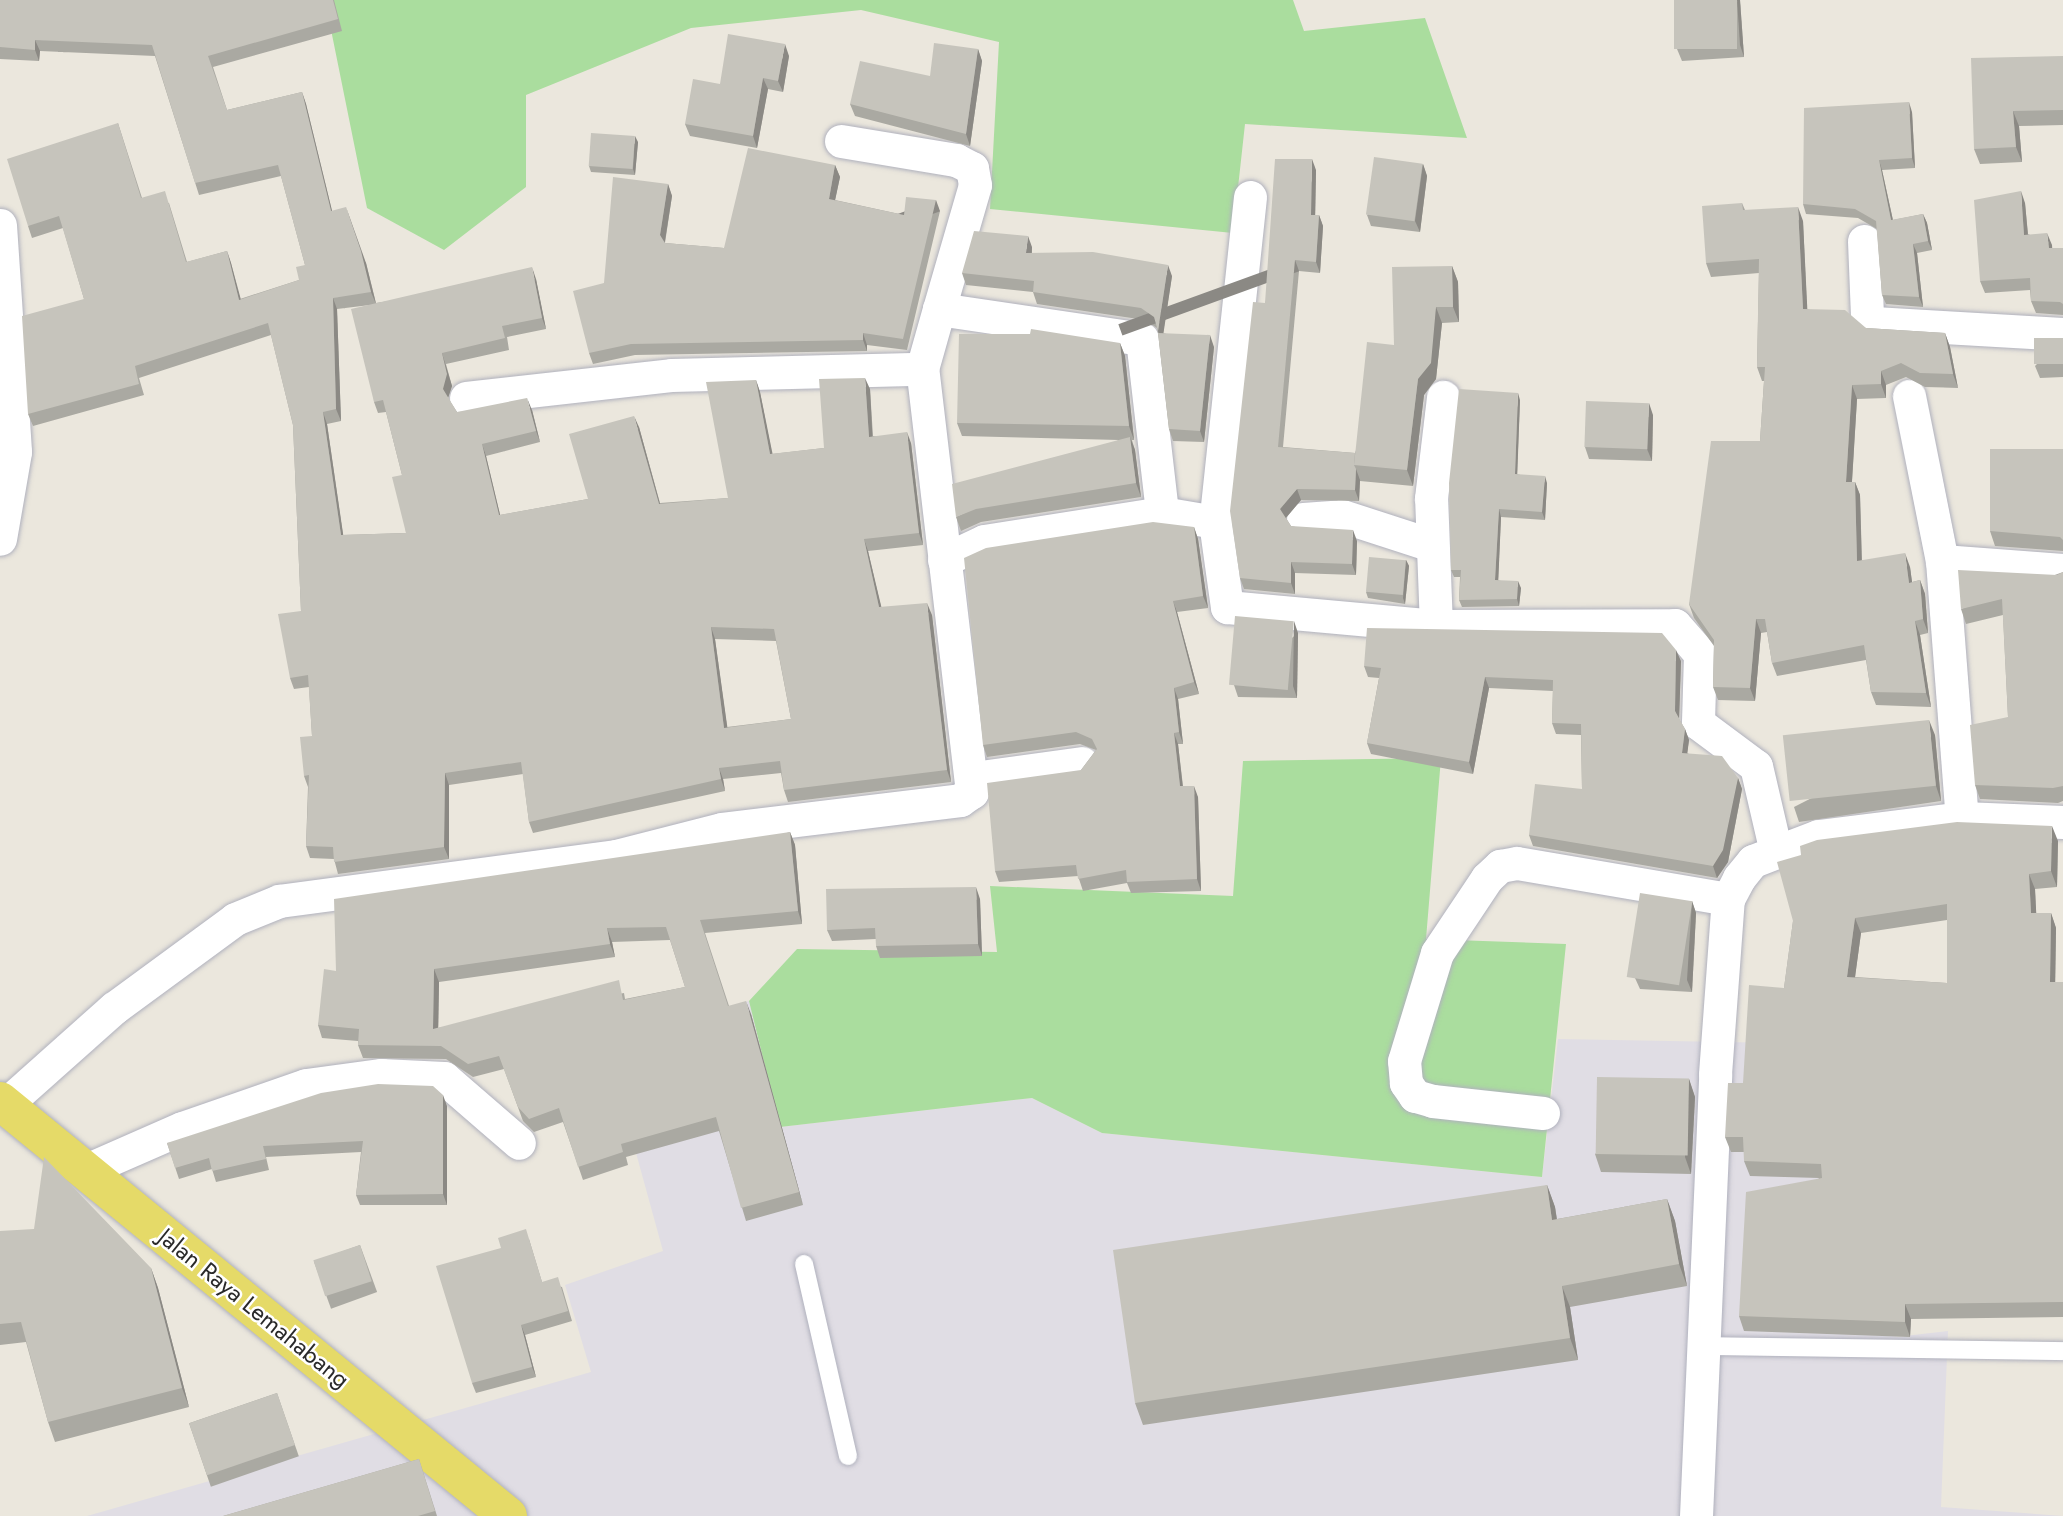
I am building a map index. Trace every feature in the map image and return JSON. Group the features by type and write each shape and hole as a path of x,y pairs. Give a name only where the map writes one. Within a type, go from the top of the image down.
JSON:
{"main road":[{"name":"Jalan Raya Lemahabang","path":"2,1103 508,1516"}],"street":[{"path":"2,1103 114,1008 235,919 279,901 616,856 722,830 875,806 960,800 972,792 973,778 922,369 975,185 972,168 956,160 841,141"},
{"path":"1250,197 1215,522 1227,607 1436,626 1658,622 1684,630 1700,654 1698,723 1756,766 1776,852"},
{"path":"0,225 15,452 0,539"},
{"path":"1864,241 1867,316 1873,323 2063,334"},
{"path":"939,309 1142,339 1162,513"},
{"path":"466,398 671,375 922,369"},
{"path":"1909,396 1942,561 1962,818"},
{"path":"1436,626 1431,545 1443,397"},
{"path":"944,560 984,541 1162,513 1215,522"},
{"path":"1303,519 1342,516 1431,545"},
{"path":"1942,561 2063,570"},
{"path":"973,778 1082,763"},
{"path":"1696,1516 1728,899 1753,861 1818,836 1962,818 2063,822"},
{"path":"1543,1113 1433,1101 1415,1096 1406,1083 1404,1061 1437,953 1487,878 1500,866 1517,863 1728,899"},
{"path":"86,1170 182,1128 306,1085 381,1075 444,1078 519,1143"}],"lane":[{"path":"804,1264 848,1456"},
{"path":"1704,1346 2063,1351"}],"shaded area":[{"path":"749,1001 780,1127 1032,1098 1102,1133 1542,1177 1558,1039 1894,1045 1896,1337 1948,1331 1941,1507 2063,1516 87,1516 591,1372 565,1285 663,1251 606,1044"}],"green space":[{"path":"325,0 1293,0 1304,31 1425,18 1467,138 1245,124 1233,233 990,209 999,42 861,10 691,28 526,95 526,187 444,250 367,208"},
{"path":"1441,758 1426,939 1566,944 1542,1177 1102,1133 1032,1098 780,1127 749,1001 797,949 997,952 990,886 1233,896 1243,761"}],"building":[{"path":"0,0 333,0 338,19 208,56 227,110 302,92 331,211 346,207 361,251 371,292 333,298 336,409 323,412 341,535 406,533 392,477 402,475 383,400 374,402 351,309 532,267 542,318 502,326 505,338 442,353 447,374 443,389 457,412 527,398 536,431 482,444 499,515 588,499 569,434 634,416 659,504 728,498 706,382 756,380 770,454 824,448 819,379 865,378 869,437 907,432 919,533 864,539 879,607 927,603 947,770 784,790 780,761 719,768 721,779 529,822 521,762 445,773 444,847 334,862 333,847 306,846 309,775 304,776 300,737 312,736 308,675 290,678 278,614 301,611 293,425 268,323 135,366 139,384 28,414 22,316 84,299 59,216 28,226 7,159 118,123 141,198 165,191 186,262 227,251 239,300 299,280 296,267 305,265 278,165 195,183 152,45 35,40 35,50 0,47","holes":["711,627 774,629 791,719 724,728"]},
{"path":"1674,0 1737,0 1737,49 1674,49"},
{"path":"728,34 785,44 778,81 763,78 753,136 685,124 693,79 720,84"},
{"path":"934,43 978,49 966,134 850,104 860,61 930,76"},
{"path":"2063,56 2063,110 2013,111 2016,147 1974,149 1971,58"},
{"path":"1909,102 1912,158 1879,160 1891,220 1923,214 1928,241 1913,244 1919,297 1882,295 1876,221 1855,209 1803,204 1804,108"},
{"path":"591,133 635,136 633,169 589,166"},
{"path":"748,148 835,165 829,199 904,215 906,197 936,200 903,339 863,333 863,340 631,344 589,353 573,291 604,283 613,177 668,184 660,235 665,243 724,248"},
{"path":"1374,157 1423,164 1414,221 1366,214"},
{"path":"1275,159 1312,159 1311,215 1319,215 1316,262 1295,260 1278,447 1355,453 1356,469 1355,490 1297,489 1280,509 1291,526 1353,530 1352,564 1291,562 1291,583 1240,578 1230,511 1253,302 1265,303"},
{"path":"2021,191 2024,235 2047,233 2049,248 2063,248 2063,304 2031,301 2030,278 1980,281 1974,200"},
{"path":"1742,203 1743,210 1798,207 1803,309 1845,310 1866,328 1945,333 1953,374 1920,373 1901,363 1881,371 1881,384 1852,385 1846,482 1855,482 1857,561 1905,553 1909,583 1920,580 1923,619 1915,621 1926,693 1871,692 1864,645 1772,663 1765,619 1756,619 1750,688 1713,687 1714,640 1689,604 1711,441 1760,441 1765,367 1757,367 1759,259 1706,263 1702,206"},
{"path":"974,231 1028,236 1026,253 1093,252 1168,265 1158,331 1154,317 1141,308 1033,292 1034,281 962,273"},
{"path":"1452,266 1453,307 1436,307 1431,363 1418,379 1407,470 1354,465 1367,342 1394,345 1392,267"},
{"path":"1031,329 1120,343 1129,426 957,423 959,334 1030,334"},
{"path":"1158,333 1210,335 1200,431 1169,429"},
{"path":"2034,338 2063,338 2063,364 2034,364"},
{"path":"1459,389 1518,393 1515,474 1545,476 1542,512 1499,509 1495,580 1518,581 1517,599 1459,600 1461,570 1451,570 1449,483"},
{"path":"1586,401 1649,403 1647,449 1584,447"},
{"path":"1130,437 1136,483 976,509 956,517 952,484"},
{"path":"1990,449 2063,449 2063,540 2060,537 1990,531"},
{"path":"1153,522 1194,527 1203,596 1173,601 1194,682 1174,688 1179,732 1174,733 1180,786 1194,786 1197,879 1127,882 1126,870 1078,879 1076,865 995,871 987,783 1081,770 1097,749 1092,739 1076,732 983,745 964,558 986,548"},
{"path":"1369,557 1406,560 1403,595 1366,592"},
{"path":"1958,570 2057,575 2063,572 2063,786 2053,788 1975,785 1970,725 2008,717 2002,599 1961,609"},
{"path":"1235,616 1294,621 1288,690 1229,685"},
{"path":"1367,628 1662,633 1676,650 1675,711 1685,729 1682,753 1722,756 1738,778 1723,850 1713,866 1529,835 1535,784 1582,789 1581,724 1552,723 1553,680 1485,677 1469,762 1367,743 1381,668 1364,666"},
{"path":"1929,720 1936,786 1790,801 1783,735"},
{"path":"1957,822 2052,826 2051,871 2029,874 2031,913 2051,913 2050,982 2063,982 2063,1302 1905,1304 1905,1322 1739,1316 1746,1192 1822,1178 1821,1164 1744,1161 1743,1137 1725,1137 1728,1083 1743,1083 1749,985 1784,988 1793,921 1777,862 1801,855 1800,846 1817,840","holes":["1947,904 1947,983 1847,977 1855,918"]},
{"path":"790,832 798,911 700,920 728,1006 746,1001 799,1192 741,1208 716,1117 621,1144 623,1152 578,1167 559,1108 529,1119 518,1107 499,1056 468,1064 441,1046 358,1045 359,1029 318,1025 324,969 336,971 334,899","holes":["666,927 685,987 623,1000 619,980 433,1029 434,969 610,944 607,928"]},
{"path":"976,887 978,944 876,946 875,928 827,930 826,889"},
{"path":"1640,893 1692,901 1679,985 1627,977"},
{"path":"1597,1077 1689,1079 1688,1156 1596,1154"},
{"path":"378,1084 433,1086 443,1095 443,1194 356,1195 363,1141 263,1146 266,1159 212,1171 209,1158 175,1168 167,1143 321,1093"},
{"path":"44,1157 151,1268 182,1388 48,1422 21,1322 0,1324 0,1231 34,1229"},
{"path":"1547,1185 1552,1220 1667,1199 1679,1264 1562,1286 1570,1338 1135,1403 1113,1250"},
{"path":"526,1229 542,1282 558,1277 568,1311 521,1325 532,1367 472,1383 436,1266 501,1248 498,1238"},
{"path":"360,1245 372,1281 325,1296 313,1260"},
{"path":"277,1393 295,1445 207,1475 189,1423"},
{"path":"419,1459 435,1511 418,1516 223,1516"}]}
